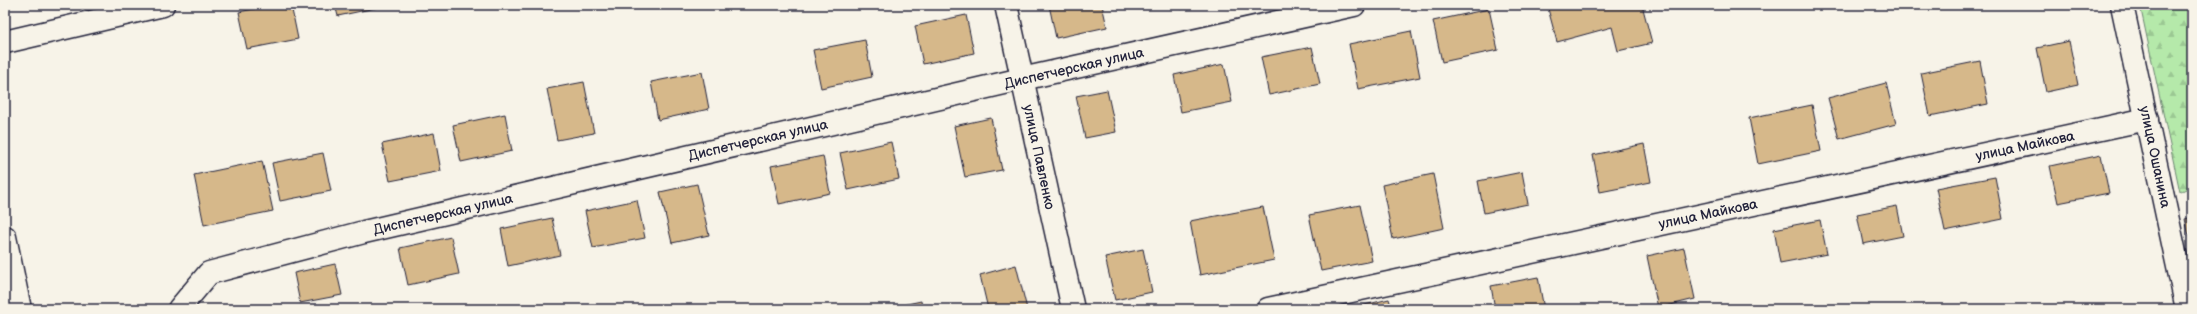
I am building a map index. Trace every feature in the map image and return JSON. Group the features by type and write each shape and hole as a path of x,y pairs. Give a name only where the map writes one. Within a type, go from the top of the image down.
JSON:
{"street":[{"path":"5,42 163,5"},
{"name":"улица Павленко","path":"1006,5 1073,309"},
{"name":"Диспетчерская улица","path":"179,309 209,273 364,232 1022,79 1354,5"},
{"name":"улица Ошанина","path":"2122,5 2148,119 2187,309"},
{"name":"улица Майкова","path":"1268,309 2148,119"},
{"path":"5,237 20,309"}],"green space":[{"path":"2140,5 2192,5 2192,186 2180,192"}],"building":[{"path":"273,5 291,5 298,39 247,49 239,12"},
{"path":"335,5 389,5 338,16"},
{"path":"1049,5 1102,5 1107,27 1056,38"},
{"path":"1180,5 1201,5 1181,9"},
{"path":"1547,5 1642,5 1652,43 1618,51 1612,27 1557,42"},
{"path":"1489,9 1498,50 1442,62 1433,21"},
{"path":"966,15 974,53 923,64 915,26"},
{"path":"1411,31 1420,77 1358,89 1349,44"},
{"path":"865,40 872,77 821,88 813,50"},
{"path":"2069,41 2078,85 2046,92 2037,48"},
{"path":"1312,47 1320,84 1269,95 1261,57"},
{"path":"1980,61 1988,104 1930,116 1921,73"},
{"path":"1224,64 1232,102 1181,112 1174,75"},
{"path":"702,72 709,109 658,120 651,82"},
{"path":"584,82 594,133 557,140 547,89"},
{"path":"1886,83 1896,124 1839,139 1828,98"},
{"path":"1107,90 1116,132 1085,138 1076,96"},
{"path":"1812,105 1821,151 1758,164 1749,118"},
{"path":"505,114 512,151 461,162 453,125"},
{"path":"991,118 1002,170 965,177 954,126"},
{"path":"434,133 441,171 390,181 382,144"},
{"path":"891,142 899,179 848,190 840,153"},
{"path":"1644,144 1651,182 1600,192 1593,155"},
{"path":"323,153 331,191 280,201 272,163"},
{"path":"2101,155 2109,193 2058,203 2050,166"},
{"path":"823,156 830,193 779,204 771,166"},
{"path":"262,161 273,211 204,225 194,175"},
{"path":"1522,172 1528,204 1484,213 1478,181"},
{"path":"1433,174 1444,228 1393,239 1382,185"},
{"path":"1995,177 2003,219 1945,231 1936,188"},
{"path":"697,184 709,235 672,243 660,192"},
{"path":"637,200 645,238 593,248 585,211"},
{"path":"1360,205 1372,261 1321,271 1309,215"},
{"path":"1897,206 1903,236 1863,244 1857,214"},
{"path":"1263,207 1274,260 1200,275 1190,221"},
{"path":"2192,217 2192,249 2185,219"},
{"path":"552,218 560,255 508,266 501,229"},
{"path":"1820,220 1827,254 1780,263 1774,229"},
{"path":"451,237 459,274 408,285 400,248"},
{"path":"1684,248 1695,299 1658,308 1647,256"},
{"path":"1143,249 1152,292 1115,300 1105,257"},
{"path":"335,264 342,295 300,303 294,273"},
{"path":"1016,265 1027,309 988,309 980,275"},
{"path":"1538,277 1544,309 1495,309 1491,286"},
{"path":"1389,299 1392,309 1352,309 1352,308"},
{"path":"921,301 922,309 884,309"}]}
